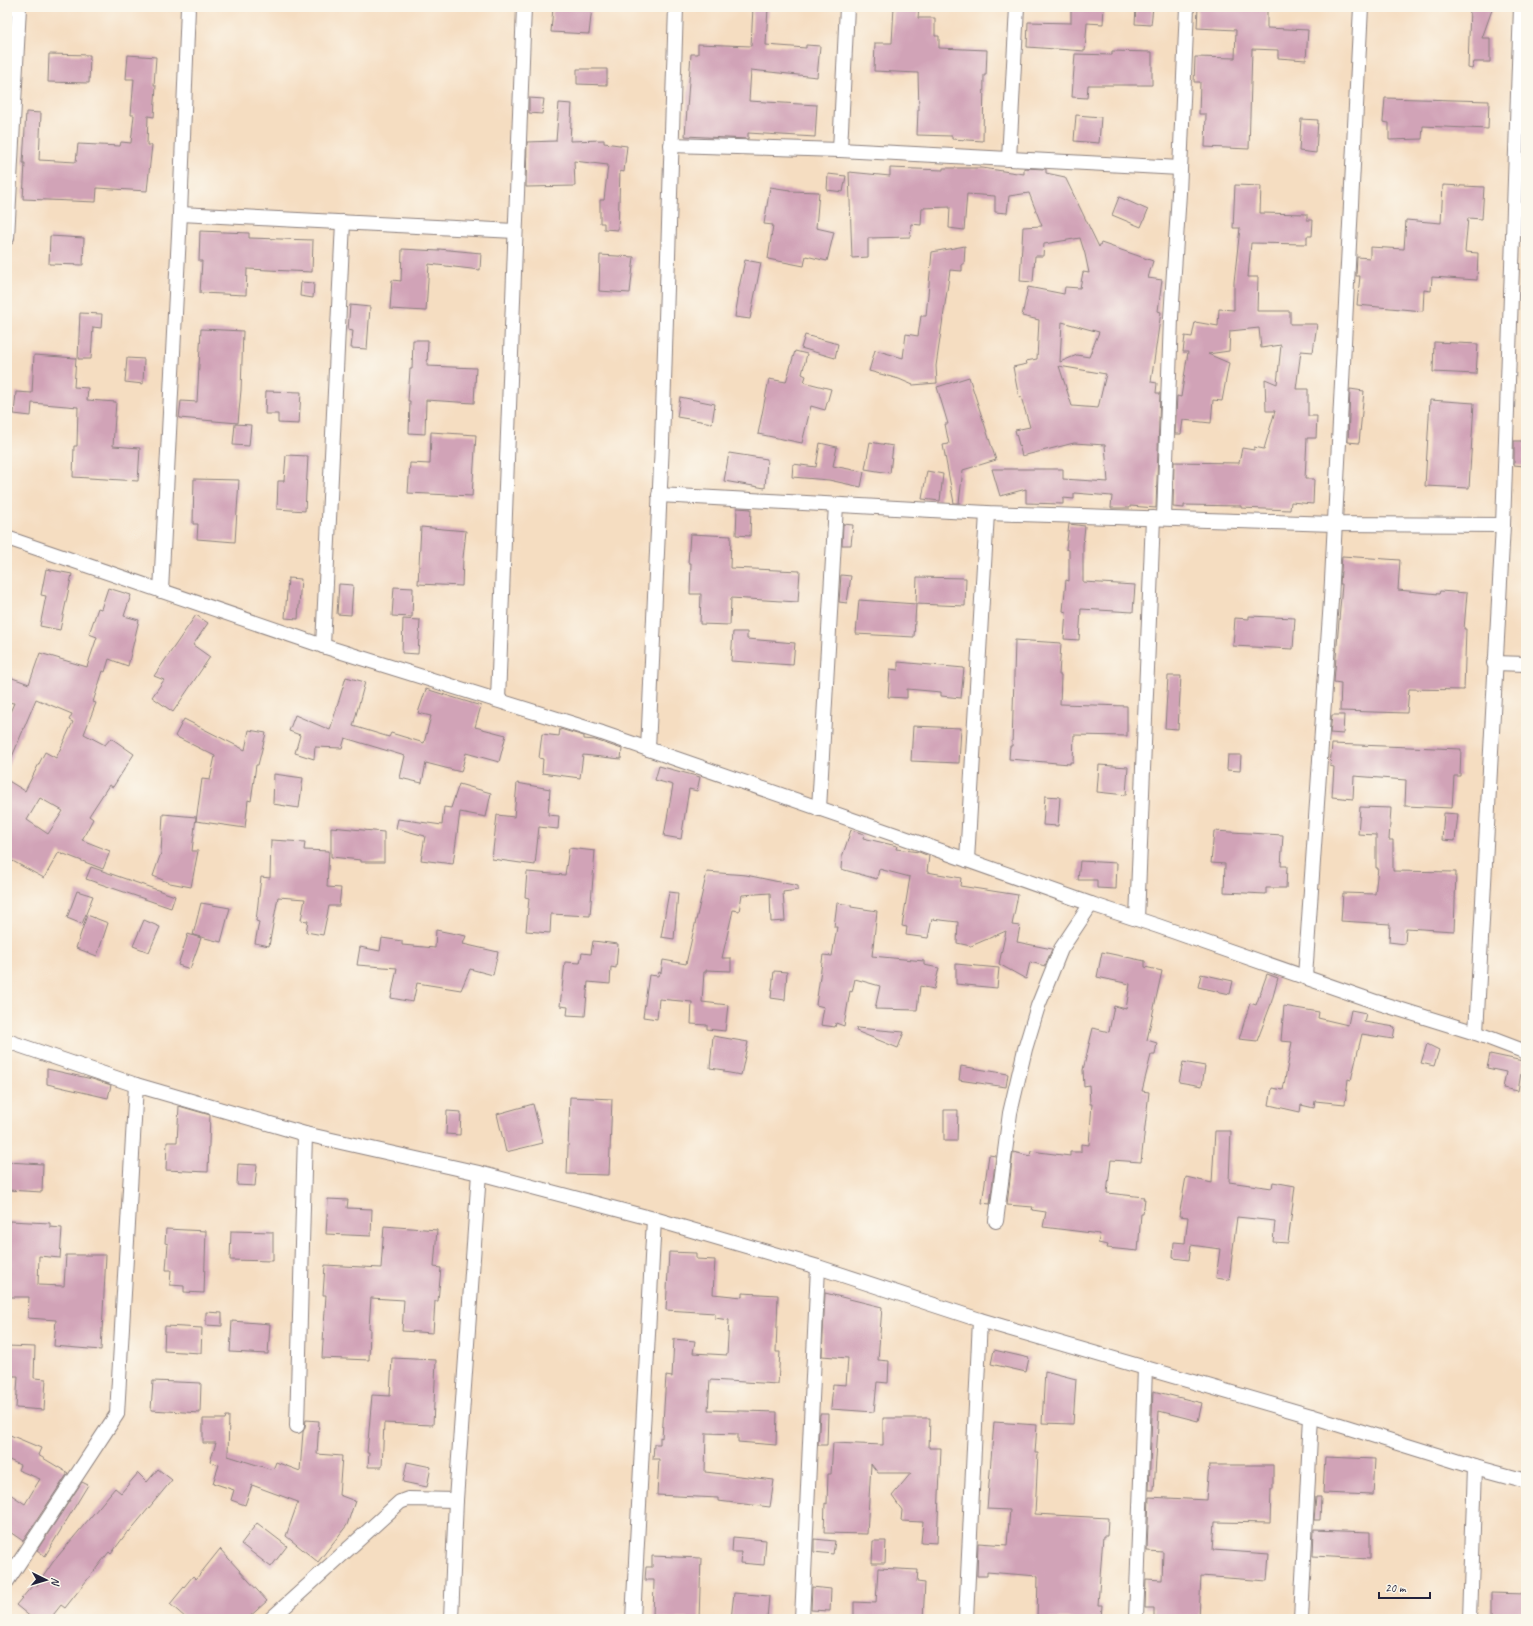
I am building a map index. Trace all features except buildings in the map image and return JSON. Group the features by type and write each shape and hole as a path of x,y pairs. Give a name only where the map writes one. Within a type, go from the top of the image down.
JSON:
{"street":[{"path":"7,238 19,7"},
{"path":"161,591 180,214 188,7"},
{"path":"498,700 524,7"},
{"path":"648,749 659,495 676,7"},
{"path":"840,150 847,7"},
{"path":"1009,158 1017,7"},
{"path":"1138,920 1159,518 1180,168 1186,7"},
{"path":"1305,977 1330,616 1361,7"},
{"path":"1476,1033 1494,662 1503,525 1522,62 1521,7"},
{"path":"671,145 840,150 1180,168"},
{"path":"180,214 515,231"},
{"path":"323,646 343,222"},
{"path":"659,495 986,513 1334,524 1503,525"},
{"path":"819,809 836,505"},
{"path":"967,860 986,513"},
{"path":"7,538 323,646 498,700 648,749 1091,904 1376,1002 1476,1033 1526,1052"},
{"path":"1494,662 1526,664"},
{"path":"996,1220 1010,1113 1025,1049 1038,1006 1061,949 1091,904"},
{"path":"7,1041 136,1085 305,1134 479,1173 654,1218 818,1266 980,1320 1311,1416 1475,1467 1526,1481"},
{"path":"7,1582 117,1414 136,1085"},
{"path":"297,1426 305,1134"},
{"path":"451,1619 456,1500 479,1173"},
{"path":"633,1619 654,1218"},
{"path":"802,1619 818,1266"},
{"path":"966,1619 980,1320"},
{"path":"1136,1619 1145,1368"},
{"path":"1301,1619 1311,1416"},
{"path":"1470,1619 1475,1467"},
{"path":"271,1619 400,1502 408,1499 456,1500"}]}
